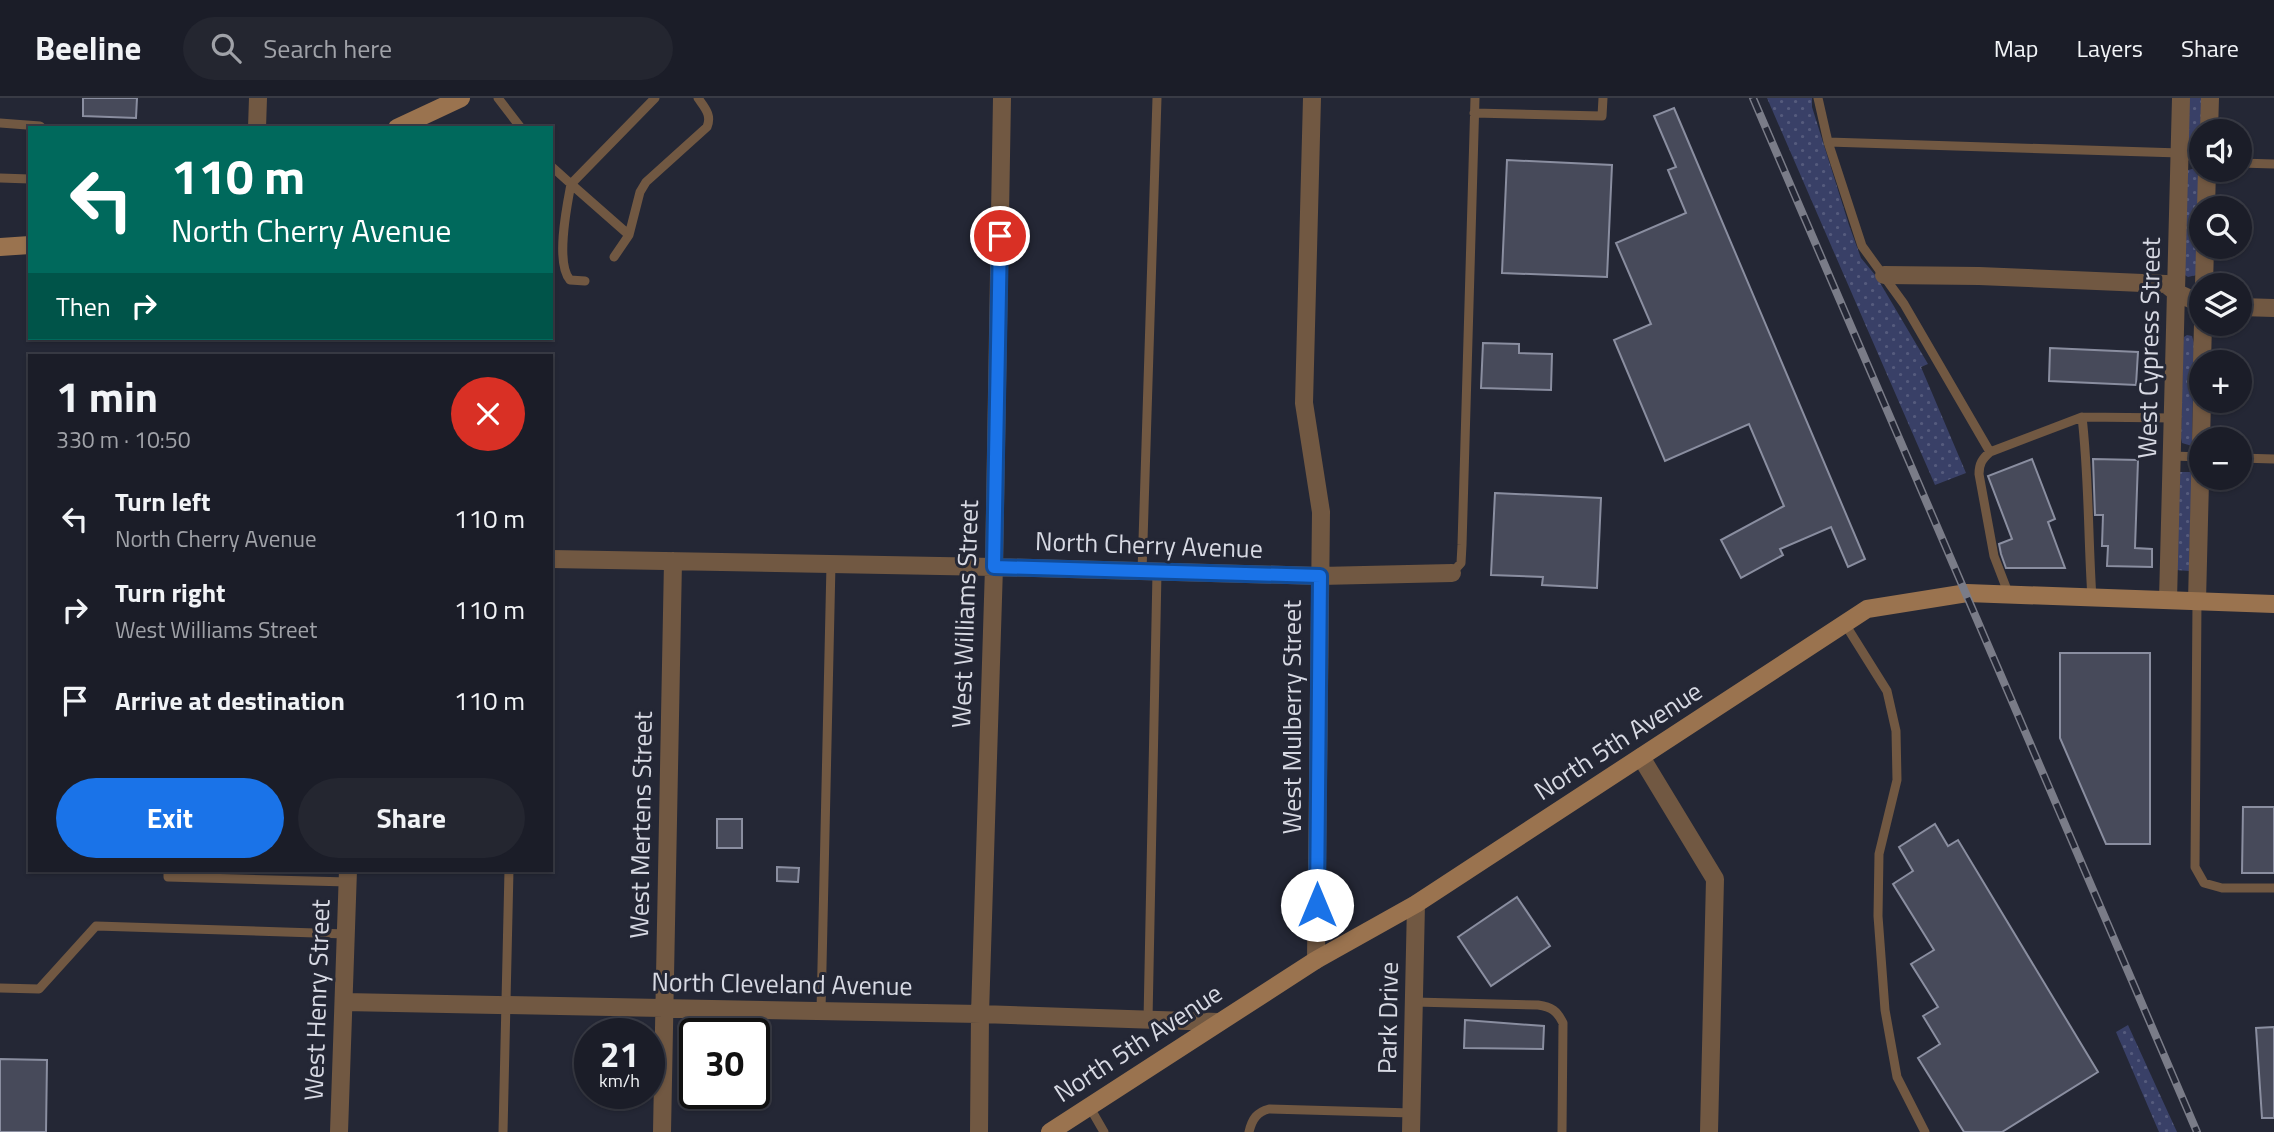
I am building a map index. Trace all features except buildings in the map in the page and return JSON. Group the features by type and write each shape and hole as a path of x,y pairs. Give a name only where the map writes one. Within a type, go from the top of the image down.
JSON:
{"street":[{"path":"257,126 258,98"},
{"path":"401,126 461,98"},
{"name":"West Williams Street","path":"979,1132 980,1014 994,567 1002,98"},
{"name":"West Mulberry Street","path":"1312,98 1304,403 1321,512 1316,960"},
{"name":"West Cypress Street","path":"2168,600 2181,98"},
{"path":"2209,119 2210,98"},
{"path":"0,247 28,245"},
{"path":"1884,275 2166,284 2189,298"},
{"path":"2252,307 2274,308"},
{"name":"West Cypress Street","path":"2197,601 2200,490"},
{"name":"North Cherry Avenue","path":"553,559 1320,576 1452,573"},
{"name":"West Mertens Street","path":"662,1132 673,561"},
{"name":"North 5th Avenue","path":"1050,1132 1316,960 1416,904 1867,609 1967,593 2274,604"},
{"path":"1641,757 1715,879 1709,1132"},
{"name":"West Henry Street","path":"339,1132 348,876"},
{"name":"Park Drive","path":"1411,1132 1416,904"},
{"name":"North Cleveland Avenue","path":"344,1002 980,1014 1218,1022"}],"lane":[{"path":"499,98 520,126"},
{"path":"585,281 570,280 564,270 564,218 571,184 655,98"},
{"path":"614,257 629,234 640,192 646,182 706,127 709,121 708,113 698,98"},
{"path":"1148,1020 1150,572 1157,98"},
{"path":"1452,573 1461,563 1462,545 1475,98"},
{"path":"1474,113 1602,116 1603,98"},
{"path":"1818,98 1828,142 1862,246 1928,343 1990,452"},
{"path":"0,123 40,126"},
{"path":"1828,142 2179,153 2189,156"},
{"path":"2252,163 2274,164"},
{"path":"553,168 629,234"},
{"path":"0,178 28,179"},
{"path":"2082,417 2087,462 2092,598"},
{"path":"2009,596 1994,556 1979,474 1979,465 1990,452 2082,417 2174,418"},
{"path":"2172,456 2189,457"},
{"path":"2252,458 2274,459"},
{"path":"821,1011 831,564"},
{"path":"2197,601 2195,867 2204,883 2222,888 2274,888"},
{"path":"1844,624 1887,691 1896,731 1897,780 1879,854 1878,916 1885,1010 1897,1077 1925,1132"},
{"path":"168,872 168,877 348,876"},
{"path":"503,1132 509,872"},
{"path":"0,988 39,989 96,926 346,934"},
{"path":"1414,1002 1538,1005 1557,1012 1563,1023 1562,1132"},
{"path":"1089,1106 1104,1132"},
{"path":"1249,1132 1251,1122 1260,1112 1269,1109 1412,1113"}],"shaded area":[{"path":"1767,98 1812,98 1812,107 1861,258 1876,276 1928,364 1921,367 1966,473 1935,485"},
{"path":"2184,98 2204,98 2203,119 2189,119 2189,147 2186,147"},
{"path":"2189,170 2189,182 2200,182 2199,196 2189,196 2189,259 2197,259 2196,273 2189,273 2188,277 2183,274 2185,171"},
{"path":"2192,336 2194,343 2194,350 2189,350 2189,413 2193,413 2189,445 2182,443 2181,438 2184,337"},
{"path":"2180,472 2189,472 2189,490 2191,490 2189,571 2176,570"},
{"path":"2128,1025 2177,1132 2159,1132 2116,1032"}],"railway":[{"path":"1753,98 2197,1132"}],"route":[{"path":"1000,236 994,567 1320,576 1317,905"}]}
